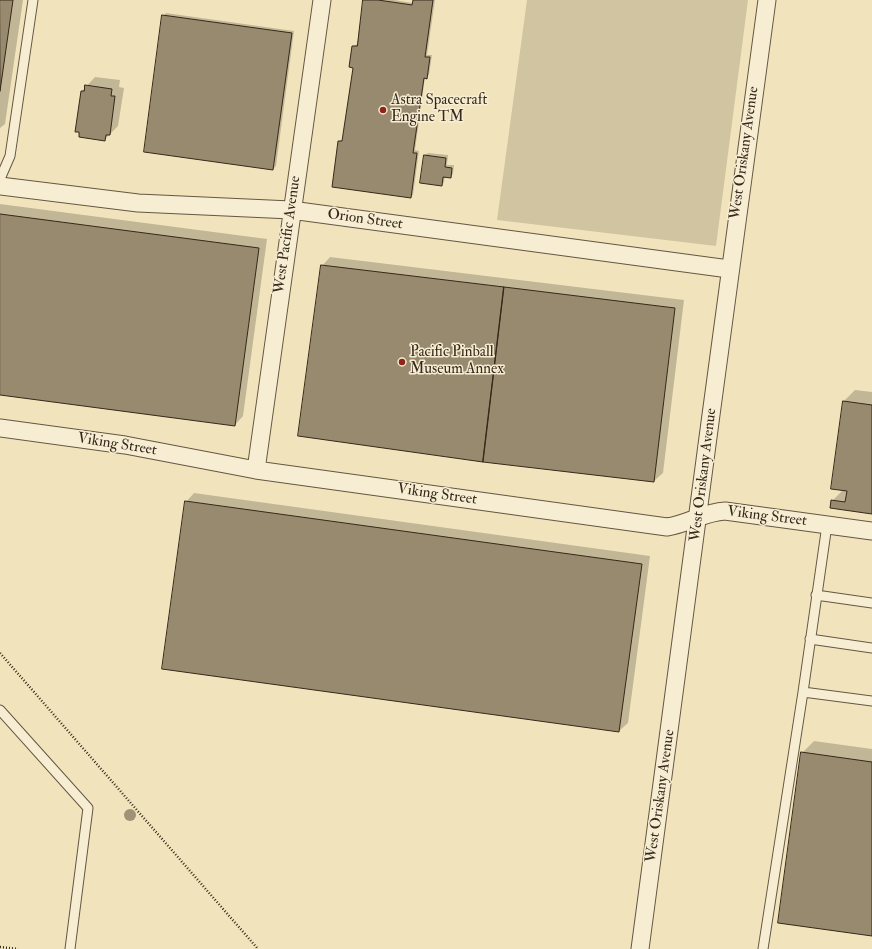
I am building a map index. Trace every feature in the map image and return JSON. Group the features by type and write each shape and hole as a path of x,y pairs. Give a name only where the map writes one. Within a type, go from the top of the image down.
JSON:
{"street":[{"name":"West Pacific Avenue","path":"256,470 322,0"},
{"name":"West Oriskany Avenue","path":"640,949 699,516 729,269 767,0"},
{"name":"Orion Street","path":"0,186 138,203 292,210 729,269"},
{"name":"Viking Street","path":"0,428 125,445 256,470 667,527 680,525 699,516 725,511 872,532"}],"lane":[{"path":"0,179 10,156 32,0"},
{"path":"763,949 826,525"},
{"path":"816,595 872,604"},
{"path":"810,639 872,648"},
{"path":"802,692 872,701"},
{"path":"0,710 88,808 70,949"}],"path":[{"path":"0,653 258,949"},
{"path":"0,947 18,949"}],"shaded area":[{"path":"527,0 748,0 716,246 497,220"}],"building":[{"path":"0,0 13,0 0,91"},
{"name":"Astra Spacecraft Engine TM","path":"363,0 378,0 412,5 413,0 433,0 425,57 430,57 427,79 424,78 413,153 417,153 411,198 332,187 338,141 342,141 353,68 349,67 352,46 357,46"},
{"path":"162,15 292,33 273,170 144,152"},
{"path":"85,85 112,89 111,96 115,96 110,135 106,135 105,141 79,137 79,132 75,132 81,91 84,91"},
{"path":"424,155 446,158 445,167 452,168 451,178 443,177 442,186 420,183"},
{"path":"0,214 259,248 235,426 0,395"},
{"name":"Pacific Pinball Museum Annex","path":"321,265 504,287 483,462 298,436"},
{"path":"504,287 675,308 654,482 483,462"},
{"path":"843,401 872,405 872,514 830,508 831,500 845,502 847,491 831,489"},
{"path":"185,501 642,564 619,732 162,669"},
{"path":"801,752 872,762 872,936 778,923"}],"place":[{"name":"Astra Spacecraft Engine TM","path":"383,110"},
{"name":"Pacific Pinball Museum Annex","path":"402,362"}]}
